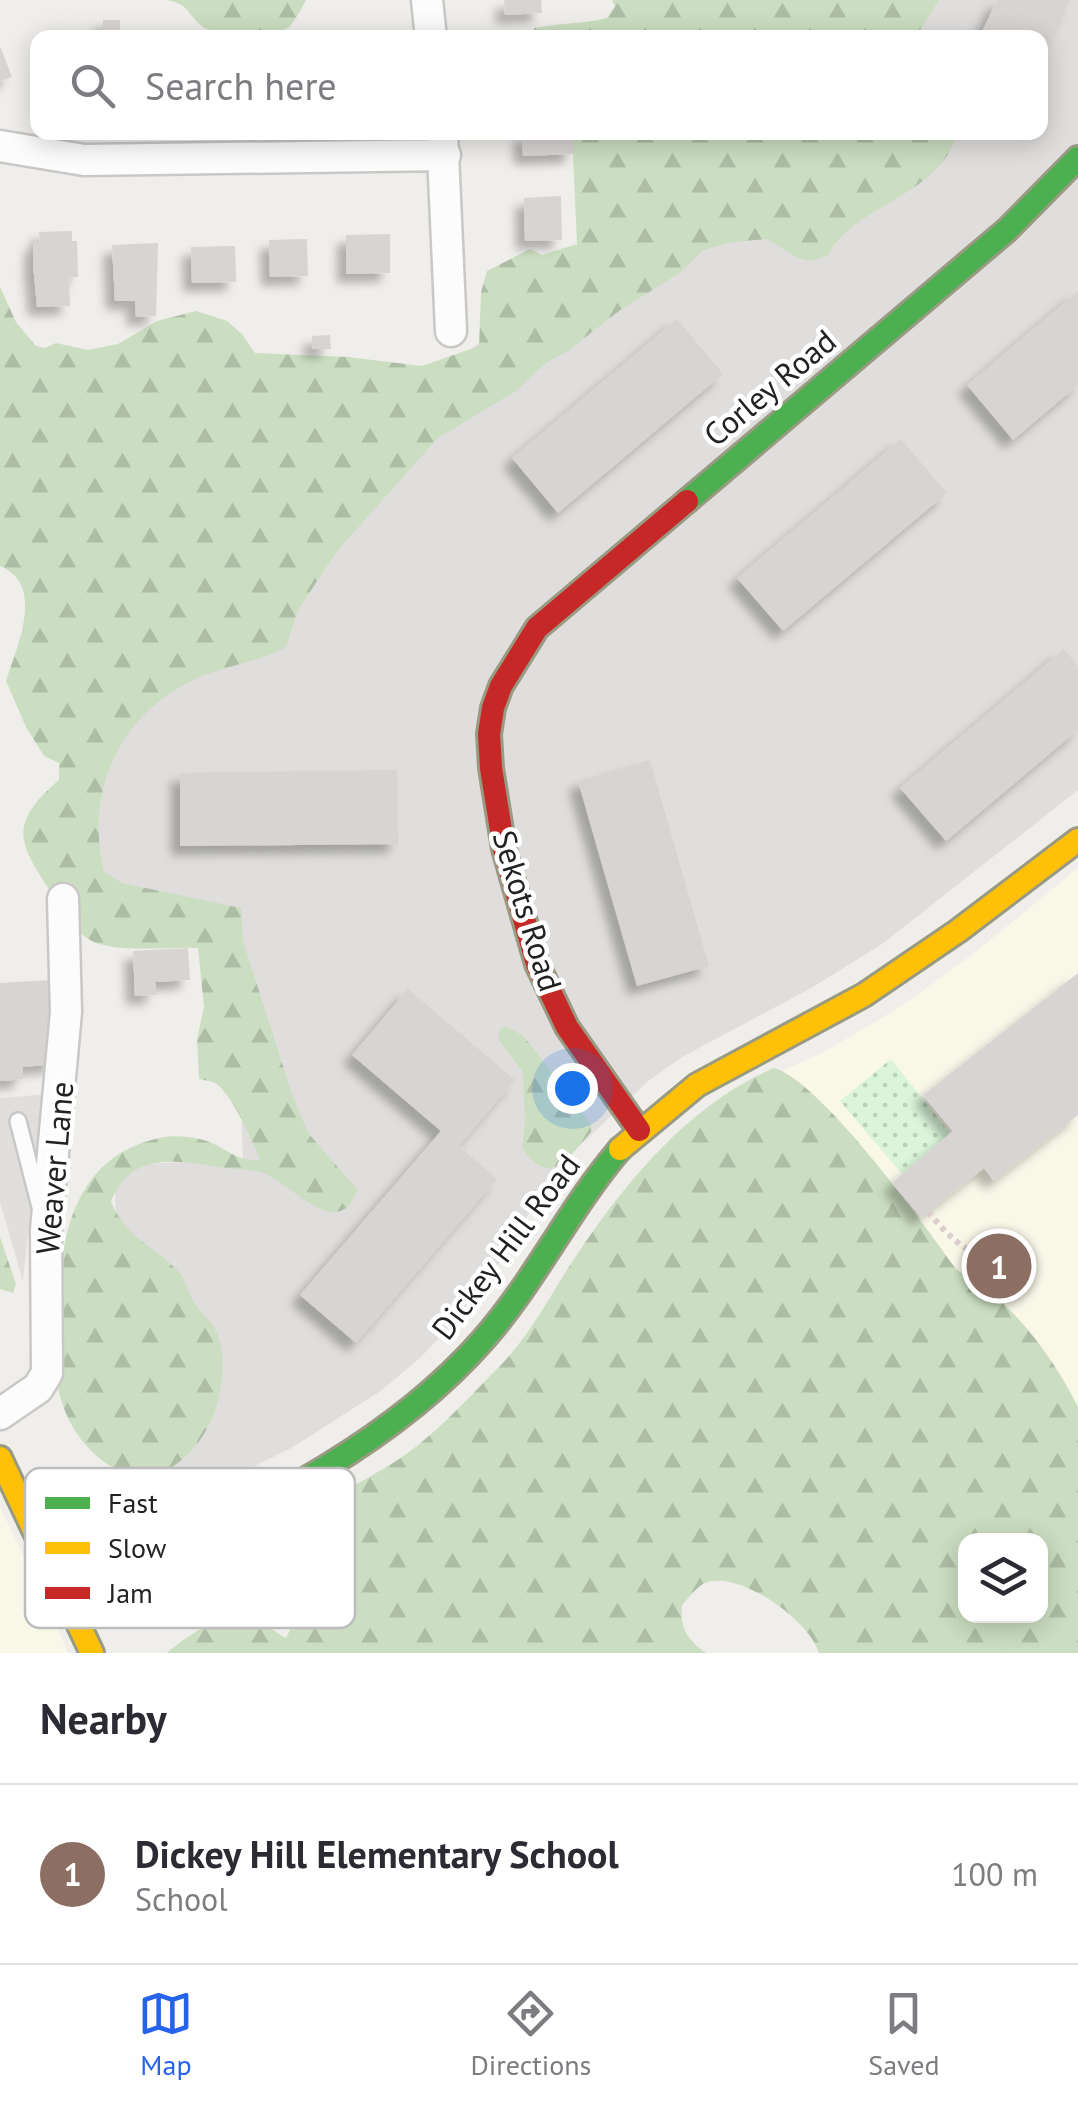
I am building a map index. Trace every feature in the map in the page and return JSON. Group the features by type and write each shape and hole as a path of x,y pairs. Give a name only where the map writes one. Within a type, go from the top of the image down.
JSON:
{"street":[{"path":"427,0 430,30"},
{"path":"0,146 84,160 444,144 451,332"},
{"name":"Corley Road","path":"507,671 537,628 1008,230 1078,158"},
{"name":"Sekots Road","path":"507,671 492,710 488,747 492,788 530,943 547,990 569,1032 639,1130"},
{"name":"Dickey Hill Road","path":"326,1468 404,1414 458,1366 502,1318 582,1198 639,1130 716,1072 829,1016 902,971 1078,840"},
{"name":"Weaver Lane","path":"0,1414 38,1388 47,1373 46,1230 66,1012 63,898"},
{"path":"0,1458 25,1510"},
{"path":"81,1628 92,1653"}],"lane":[{"path":"18,1120 46,1230"}],"path":[{"path":"928,1212 948,1236 966,1249 1020,1266 1030,1279"}],"shaded area":[{"path":"906,0 1078,0 1078,790 882,944 813,987 682,1057 647,1082 572,1153 543,1190 500,1262 466,1309 421,1357 382,1390 293,1447 251,1468 125,1468 114,1165 243,1160 234,917 77,922 103,651 510,317 733,140 1048,140 1048,30 870,30"},
{"path":"1078,462 1078,579 1000,643 942,573"},
{"path":"451,507 530,553 412,753 333,707"},
{"path":"832,662 885,731 794,802 882,916 835,952 711,792 732,776 714,754"},
{"path":"456,848 483,934 339,979 311,893"},
{"path":"1078,868 1078,1452 764,1080 831,1048 903,1005 977,951"},
{"path":"50,1094 35,1162 23,1282 0,1202 0,1098"},
{"path":"291,1332 341,1375 281,1443 232,1401"},
{"path":"0,1507 25,1559 25,1628 57,1628 68,1653 0,1653"}],"green space":[{"path":"167,0 306,0 296,18 283,30 209,30 175,2"},
{"path":"612,0 939,0 920,30 534,30 607,18 615,6"},
{"path":"572,140 955,140 929,176 853,226 828,256 811,261 798,258 767,239 703,250 681,272 546,363 516,391 438,438 337,551 298,610 286,647 200,677 172,692 130,732 115,756 99,811 104,872 122,883 241,908 243,941 293,1097 308,1133 357,1189 349,1205 339,1212 327,1211 264,1173 174,1162 144,1166 120,1185 111,1202 117,1214 132,1233 181,1275 193,1301 218,1336 223,1369 214,1413 193,1449 168,1468 113,1468 80,1438 58,1388 61,1268 74,1212 86,1187 104,1166 128,1149 159,1138 197,1138 243,1159 260,1160 228,1096 215,1083 199,1079 197,1039 204,1007 198,948 113,947 90,940 70,921 27,850 25,824 30,811 59,780 59,763 44,756 6,681 21,634 25,602 14,575 0,566 0,287 16,322 36,346 45,348 56,343 88,350 118,344 157,321 196,311 227,321 255,353 348,357 422,366 479,346 481,292 487,271 530,249 542,255 577,244"},
{"path":"505,1026 532,1046 591,1125 591,1132 575,1151 551,1168 532,1160 522,1148 523,1072 498,1039"},
{"path":"891,1059 951,1134 902,1174 840,1101"},
{"path":"774,1068 794,1078 843,1124 956,1269 999,1299 1049,1357 1078,1407 1078,1653 819,1653 813,1640 788,1613 754,1591 719,1581 705,1583 682,1605 686,1633 706,1653 167,1653 202,1628 271,1628 286,1638 290,1628 355,1628 355,1484 408,1453 436,1430 512,1353 597,1225 640,1171 688,1123 744,1083"},
{"path":"0,1237 16,1284 13,1293 0,1289"}],"building":[{"path":"504,0 541,0 542,13 505,15"},
{"path":"997,0 1070,0 1048,45 1048,30 983,30"},
{"path":"103,20 120,20 120,30 103,30"},
{"path":"0,46 12,77 0,81"},
{"path":"522,140 573,140 574,154 523,156"},
{"path":"561,196 562,240 525,241 524,198"},
{"path":"72,231 72,241 77,241 78,277 69,277 70,306 37,307 34,242 40,242 39,232"},
{"path":"390,234 390,273 346,274 346,235"},
{"path":"307,239 308,276 270,277 269,240"},
{"path":"158,243 156,316 136,317 135,301 115,301 112,245"},
{"path":"235,246 236,282 192,283 191,247"},
{"path":"1078,291 1078,385 1013,440 967,385"},
{"path":"677,319 723,374 558,513 512,458"},
{"path":"330,335 331,349 312,349 312,336"},
{"path":"901,439 947,493 783,631 737,578"},
{"path":"1064,649 1078,666 1078,730 946,841 900,788"},
{"path":"650,760 709,966 637,986 578,781"},
{"path":"397,770 398,844 180,846 180,773"},
{"path":"188,948 190,980 155,982 156,995 135,996 133,951"},
{"path":"1078,973 1078,1115 994,1181 984,1168 921,1217 892,1183 953,1131 923,1095"},
{"path":"51,980 56,1064 23,1067 23,1079 0,1081 0,983"},
{"path":"408,989 515,1080 459,1146 497,1179 356,1343 300,1295 441,1131 352,1055"}],"traffic: fast":[{"path":"687,501 1007,230 1078,158"},
{"path":"324,1468 393,1423 440,1384 483,1340 620,1149"}],"traffic: slow":[{"path":"620,1149 697,1085 864,995 958,931 1078,840"},
{"path":"0,1458 25,1511"},
{"path":"80,1628 92,1653"}],"traffic: jam":[{"path":"639,1130 567,1027 537,964 504,849 489,734 501,686 537,628 687,501"}],"place":[{"name":"Dickey Hill Elementary School","path":"999,1266"}]}
